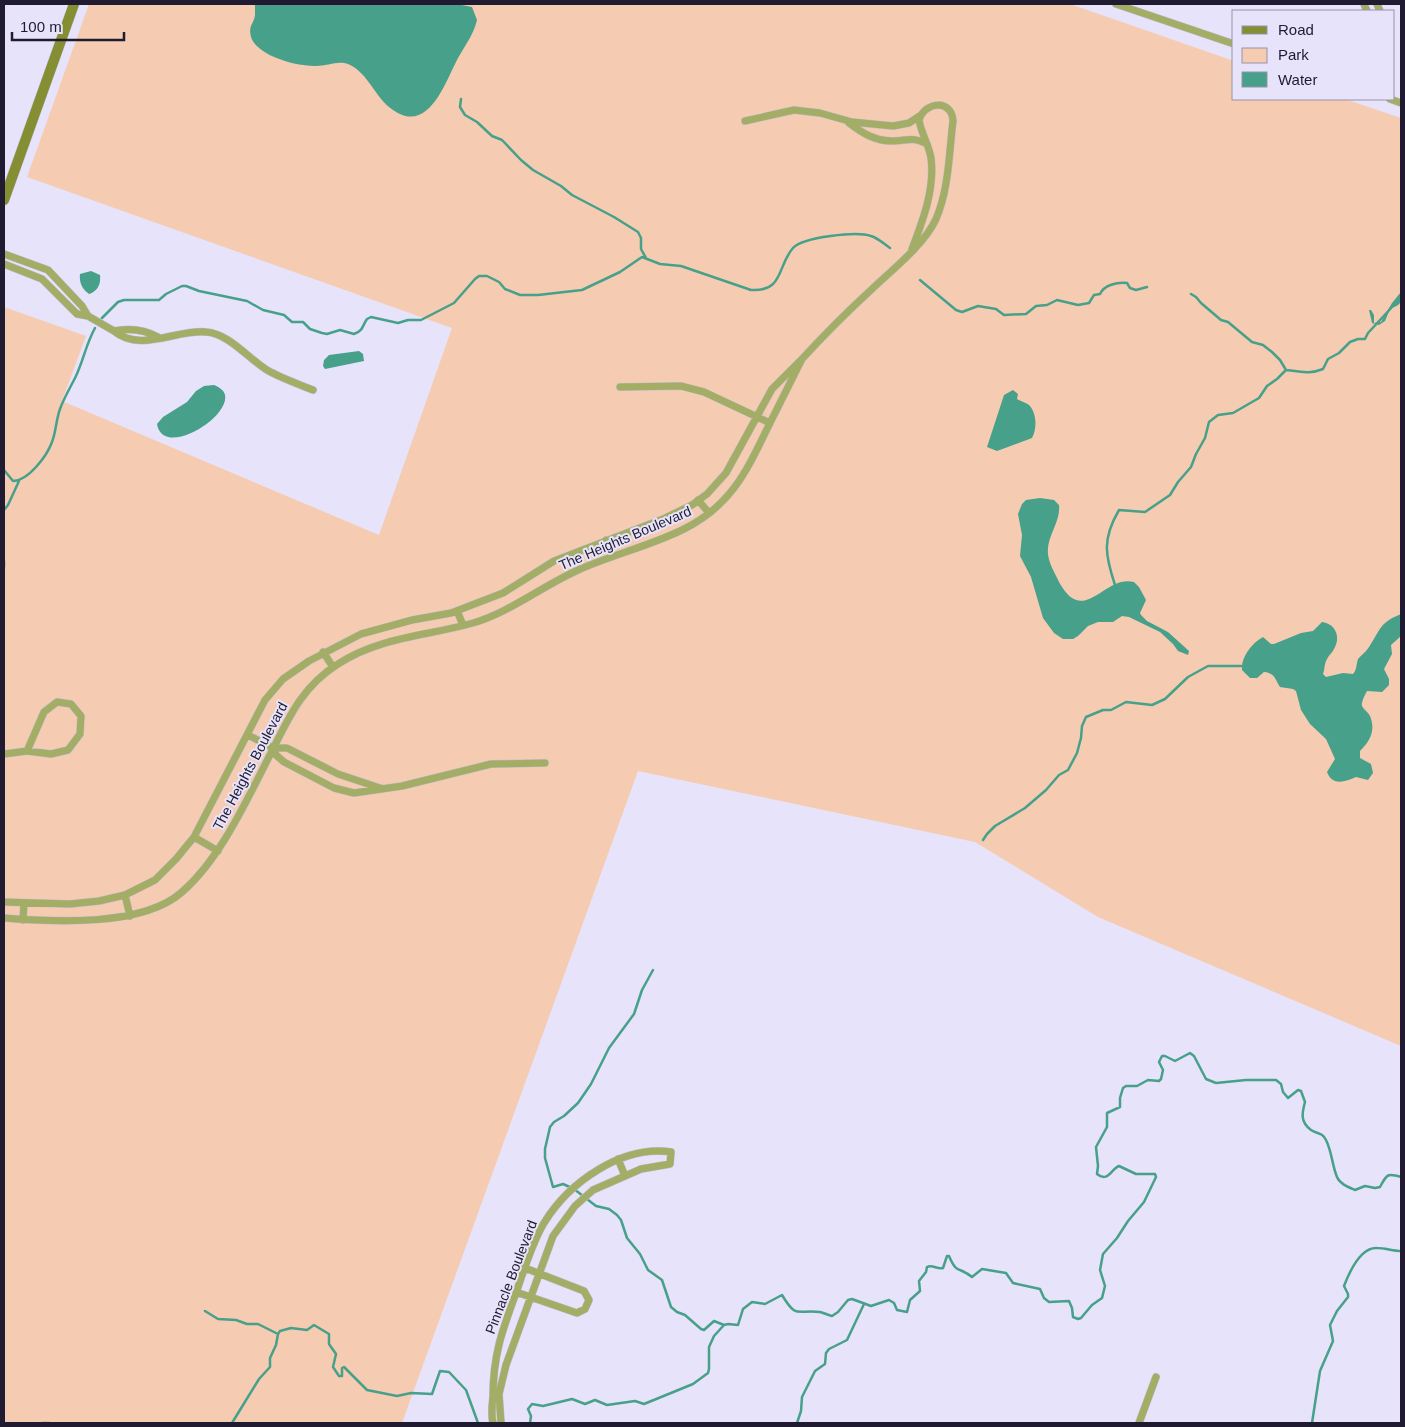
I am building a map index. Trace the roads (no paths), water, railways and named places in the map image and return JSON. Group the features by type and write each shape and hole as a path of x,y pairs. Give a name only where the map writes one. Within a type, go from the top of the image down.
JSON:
{"main road":[{"path":"4,200 74,4"}],"street":[{"path":"1116,4 1232,43"},
{"name":"The Heights Boulevard","path":"4,902 70,904 100,901 125,895 155,880 194,837 265,700 277,685 309,660 360,634 412,620 458,611 503,593 554,561 677,513 698,500 715,486 726,473 768,394 776,383 870,290 900,264 928,232 940,208 946,183 953,121 950,110 942,105 932,105 921,115 920,126 931,159 930,189 928,204 912,249"},
{"path":"745,121 794,110 820,113 847,121 893,126 908,123 921,115"},
{"path":"847,121 873,138 894,141 908,138 927,144"},
{"path":"4,254 48,270 82,306 88,316"},
{"path":"4,264 42,278 77,314 88,316 114,331 124,329 149,332 158,338 193,332 208,332 234,344 249,358 268,371 313,390"},
{"path":"48,283 53,275"},
{"name":"The Heights Boulevard","path":"4,918 39,921 94,920 130,916 156,908 181,894 203,871 218,851 288,718 303,696 319,678 333,667 368,647 475,623 509,608 576,571 682,530 709,513 741,480 802,359"},
{"path":"620,387 681,386 704,392 770,423"},
{"path":"698,500 709,513"},
{"path":"606,540 612,557"},
{"path":"458,611 463,625"},
{"path":"323,652 333,667"},
{"path":"4,754 27,751 51,754 68,750 80,734 81,716 71,704 57,702 44,712 27,751"},
{"path":"248,735 273,748 280,760 340,790 354,793 383,789 491,764 545,762"},
{"path":"273,748 282,747 293,750 338,774 383,789"},
{"path":"194,837 218,851"},
{"path":"125,895 130,916"},
{"path":"23,920 24,903"},
{"name":"Pinnacle Boulevard","path":"493,1423 496,1412 506,1365 553,1236 575,1206 593,1190 641,1169 670,1164 671,1152 658,1150 618,1160 594,1172 567,1193 544,1223 525,1268 496,1351 493,1371 496,1412 501,1423"},
{"path":"618,1160 625,1176"},
{"path":"550,1216 562,1223"},
{"path":"516,1292 576,1313 585,1309 589,1300 584,1291 525,1268"},
{"path":"1139,1423 1156,1377"}],"water":[{"path":"255,4 457,4 472,7 477,20 440,95 425,112 415,116 405,116 387,105 361,73 348,64 306,66 278,59 261,50 255,44 250,33 254,21"},
{"path":"91,271 100,275 100,281 97,289 89,294 84,290 80,274"},
{"path":"1401,292 1400,304 1390,309 1385,321 1379,325 1372,323 1369,310 1374,315 1374,323 1381,322"},
{"path":"359,351 363,354 364,361 325,369 323,366 324,360 329,355"},
{"path":"214,385 224,392 224,404 207,424 182,436 171,437 162,434 157,424 163,417 187,402 196,391 204,386"},
{"path":"1013,390 1018,394 1017,399 1032,408 1035,417 1035,430 1032,438 997,451 987,447 1004,395"},
{"path":"1040,498 1054,500 1059,505 1058,517 1049,542 1048,554 1059,582 1068,595 1077,600 1086,600 1113,585 1123,582 1134,582 1146,600 1140,613 1141,615 1147,621 1168,632 1189,651 1188,655 1178,651 1160,632 1129,617 1122,616 1113,622 1098,622 1088,626 1073,639 1063,639 1054,633 1043,618 1031,577 1020,556 1022,535 1018,514 1026,500"},
{"path":"1401,614 1401,636 1391,645 1392,654 1384,669 1389,679 1389,685 1382,692 1367,691 1362,703 1372,721 1372,731 1367,743 1360,751 1360,758 1371,764 1373,773 1368,780 1356,777 1339,782 1335,781 1327,772 1335,759 1326,739 1310,724 1301,710 1296,691 1280,687 1274,677 1268,673 1264,672 1257,678 1250,678 1242,670 1243,660 1251,647 1263,637 1271,644 1274,644 1301,633 1313,631 1322,622 1331,625 1337,636 1336,644 1326,661 1323,674 1326,677 1343,673 1353,674 1358,659 1368,649 1381,627 1388,620"}],"waterway":[{"path":"461,99 460,107 465,115 477,122 492,136 502,140 533,170 561,186 572,195 638,232 641,238 641,249 646,258"},
{"path":"102,318 118,302 124,300 159,300 166,294 186,286 199,291 247,301 263,310 284,315 292,322 303,322 310,329 322,333 327,334 340,330 354,334 371,317 398,323 408,320 421,320 454,303 479,276 487,276 499,282 505,289 520,295 582,290 620,272 642,257 660,264 681,266 751,290 762,290 775,282 793,248 807,241 830,236 854,234 871,236 890,248"},
{"path":"920,280 956,310 962,312 978,306 996,309 1004,315 1026,314 1036,306 1047,305 1057,300 1078,305 1089,303 1094,295 1100,294 1104,288 1119,283 1127,283 1130,288 1136,290 1147,287"},
{"path":"1191,294 1221,320 1228,322 1252,342 1263,345 1272,352 1286,370 1304,372 1323,369 1328,359 1339,353 1350,342 1365,339 1368,333 1393,306"},
{"path":"4,470 13,481 19,480 36,467 50,448 59,413 78,372 95,328"},
{"path":"1115,585 1107,556 1107,547 1110,530 1119,510 1145,512 1170,495 1191,467 1205,438 1209,422 1218,415 1233,413 1259,398 1267,386 1286,370"},
{"path":"4,510 19,481"},
{"path":"4,561 4,567"},
{"path":"983,840 995,826 1025,808 1046,790 1059,775 1068,770 1077,753 1082,726 1086,717 1103,710 1111,710 1126,702 1152,705 1165,699 1188,677 1208,666 1241,666"},
{"path":"653,970 642,990 634,1014 609,1048 591,1084 578,1103 550,1127 545,1158 553,1187 563,1184 574,1189 596,1206 609,1209 617,1215 621,1220 627,1238 640,1254 648,1270 662,1280 671,1307 704,1330 714,1321 724,1325 738,1325 743,1309 752,1302 765,1304 782,1295 791,1308 798,1312 812,1311 832,1316 848,1300 852,1299 871,1306 889,1300 894,1303 897,1310 907,1312 910,1300 920,1291 919,1281 926,1272 927,1267 943,1268 947,1256 949,1256 956,1268 972,1277 982,1269 1006,1273 1013,1283 1040,1289 1044,1298 1049,1302 1069,1301 1073,1317 1081,1318 1092,1305 1102,1298 1105,1286 1100,1270 1103,1254 1144,1202 1156,1177 1155,1174 1136,1174 1119,1166 1107,1176 1101,1176 1097,1174 1096,1147 1107,1127 1107,1113 1120,1107 1123,1088 1126,1086 1137,1086 1148,1080 1159,1081 1163,1070 1159,1062 1162,1056 1175,1061 1190,1053 1194,1056 1206,1079 1216,1083 1276,1080 1281,1084 1283,1092 1288,1098 1298,1090 1301,1091 1305,1102 1303,1121 1307,1127 1324,1137 1330,1149 1337,1177 1340,1182 1347,1186 1355,1190 1365,1186 1375,1188 1380,1187 1384,1179 1390,1175 1401,1177"},
{"path":"1312,1423 1320,1371 1333,1341 1330,1325 1337,1311 1348,1297 1344,1286 1352,1268 1360,1256 1371,1249 1380,1248 1401,1251"},
{"path":"797,1423 801,1411 802,1397 815,1371 825,1364 826,1353 829,1349 847,1340 864,1304"},
{"path":"205,1311 218,1319 258,1324 278,1334"},
{"path":"232,1423 259,1379 270,1367 270,1358 280,1331 291,1328 307,1330 314,1325 329,1334 329,1344 336,1354 333,1367 339,1376 342,1376 342,1368 344,1367 367,1390 397,1396 411,1393 432,1394 440,1371 449,1372 466,1390 478,1423"},
{"path":"530,1423 531,1416 528,1409 532,1404 543,1406 572,1399 585,1404 595,1400 607,1405 635,1401 644,1404 693,1384 708,1373 709,1347 714,1336 724,1325"},
{"path":"42,1423 49,1423"}]}
